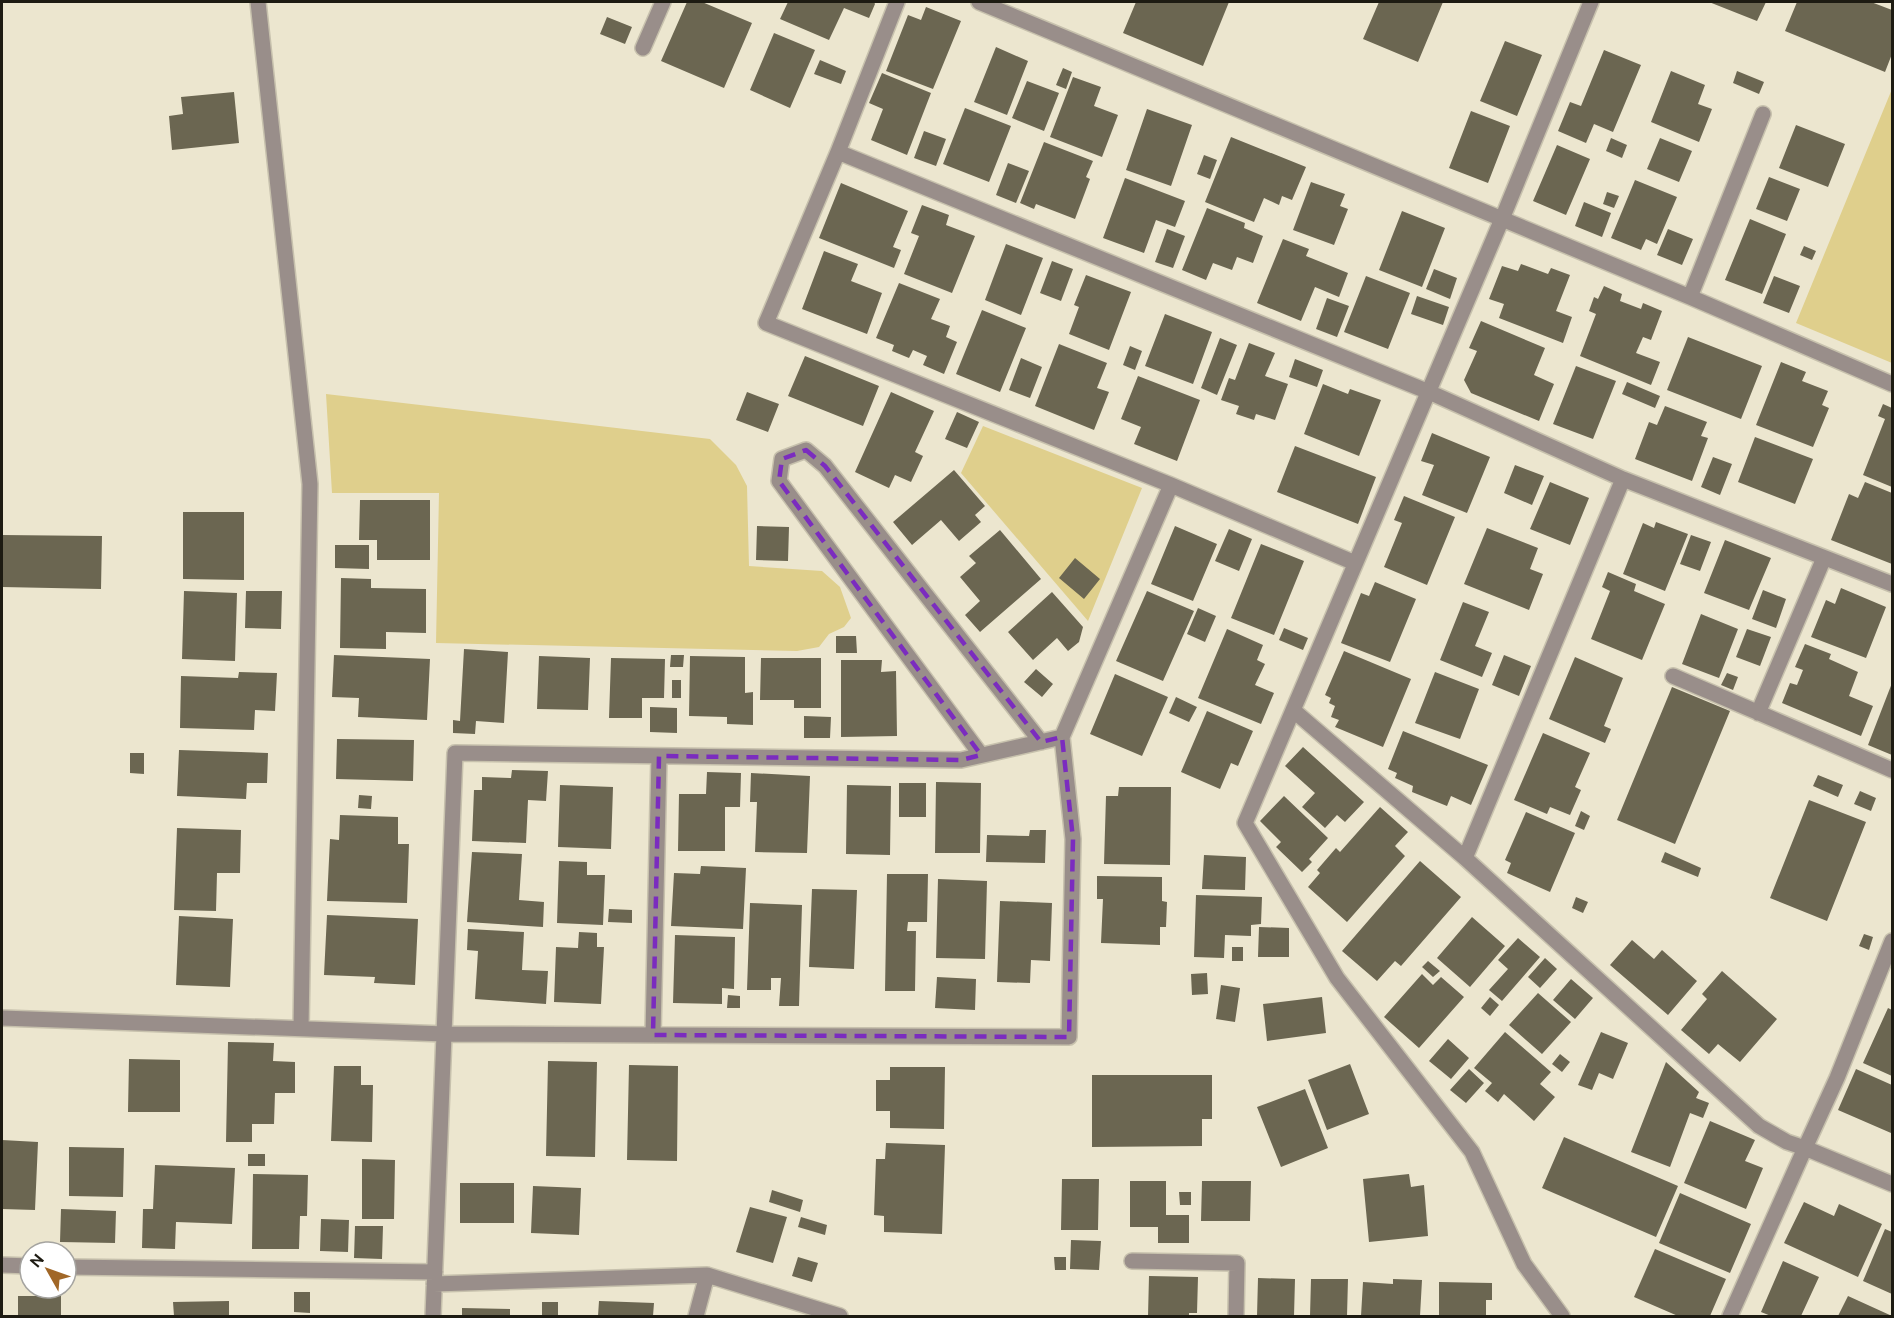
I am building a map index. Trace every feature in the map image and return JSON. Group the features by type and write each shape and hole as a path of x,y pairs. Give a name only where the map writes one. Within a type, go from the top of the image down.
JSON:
{"street":[{"path":"258,2 310,484 301,1028"},
{"path":"643,48 663,2"},
{"path":"897,2 838,152 766,323 1171,485 1355,563"},
{"path":"979,2 1690,297 1893,384"},
{"path":"1562,1317 1524,1264 1472,1152 1337,978 1245,823 1430,392 1591,2"},
{"path":"1690,297 1763,114"},
{"path":"838,152 1430,392 1623,479 1893,584"},
{"path":"981,755 778,481 782,459 806,450 825,465 1041,742"},
{"path":"1465,858 1623,479"},
{"path":"2,1018 445,1034 1069,1036 1073,839 1062,737 1171,485"},
{"path":"1758,713 1824,558"},
{"path":"1673,676 1893,770"},
{"path":"1293,710 1465,858 1759,1126 1787,1142 1893,1184"},
{"path":"433,1317 455,753 962,760 1062,737"},
{"path":"653,1035 659,756"},
{"path":"1730,1317 1837,1078 1893,941"},
{"path":"1132,1261 1237,1263 1236,1317"},
{"path":"2,1265 18,1266"},
{"path":"78,1266 435,1278 707,1275 840,1317"},
{"path":"696,1317 707,1275"}],"highlighted area":[{"path":"806,450 825,466 1041,742 1062,737 1073,839 1069,1037 653,1035 659,756 961,760 981,755 779,481 782,459"}],"shaded area":[{"path":"1892,89 1892,363 1796,323"},
{"path":"326,394 710,439 736,465 747,486 749,566 822,571 840,587 851,618 844,627 829,634 819,647 797,651 436,643 439,493 332,493"},
{"path":"983,426 1142,488 1088,621 961,473"}],"building":[{"path":"687,2 702,2 752,23 724,88 661,61"},
{"path":"788,2 874,2 875,4 869,18 844,8 829,40 780,19"},
{"path":"1136,2 1229,2 1203,66 1123,33"},
{"path":"1379,2 1443,2 1418,62 1363,39"},
{"path":"1709,2 1766,2 1757,21"},
{"path":"1797,2 1871,2 1892,10 1892,54 1885,72 1785,31"},
{"path":"926,7 961,21 933,89 886,71 908,15 921,20"},
{"path":"607,17 632,27 625,44 600,34"},
{"path":"774,33 815,50 790,108 750,90"},
{"path":"1505,41 1542,55 1517,116 1480,101"},
{"path":"996,47 1028,61 1007,115 974,102"},
{"path":"1604,50 1641,65 1613,132 1594,124 1586,143 1558,131 1570,102 1581,106"},
{"path":"820,60 846,71 841,84 814,74"},
{"path":"1063,68 1072,72 1066,89 1056,85"},
{"path":"1671,71 1705,85 1698,104 1712,109 1699,142 1651,122"},
{"path":"1737,71 1764,82 1759,94 1733,83"},
{"path":"882,73 931,93 907,155 871,140 883,109 869,103"},
{"path":"1073,77 1101,87 1094,106 1118,115 1102,157 1050,137"},
{"path":"1027,81 1059,93 1044,131 1012,118"},
{"path":"234,92 239,143 172,150 169,116 183,114 181,97"},
{"path":"965,108 1011,126 989,182 943,164"},
{"path":"1147,109 1192,125 1171,186 1126,170"},
{"path":"1471,111 1510,126 1488,183 1449,168"},
{"path":"1796,125 1845,144 1828,187 1779,168"},
{"path":"924,131 946,139 936,166 914,158"},
{"path":"1231,137 1306,167 1292,200 1282,196 1279,205 1264,198 1254,222 1205,202"},
{"path":"1611,138 1627,145 1622,158 1606,151"},
{"path":"1660,138 1692,151 1679,182 1647,169"},
{"path":"1044,142 1093,161 1086,177 1090,179 1075,219 1036,204 1034,209 1020,203"},
{"path":"1557,145 1590,159 1566,215 1533,201"},
{"path":"1204,155 1217,160 1210,179 1197,174"},
{"path":"1008,163 1029,171 1016,203 996,195"},
{"path":"1769,177 1800,189 1787,221 1756,209"},
{"path":"1125,178 1185,201 1175,227 1156,220 1144,253 1103,238"},
{"path":"1635,180 1677,197 1657,244 1646,239 1641,250 1611,238"},
{"path":"1311,182 1345,194 1340,206 1348,209 1334,245 1293,230"},
{"path":"841,183 908,211 893,247 901,250 894,268 819,238"},
{"path":"1607,192 1619,196 1614,208 1603,204"},
{"path":"1584,202 1611,213 1602,237 1575,226"},
{"path":"922,205 949,215 946,225 975,236 952,293 904,274 919,236 911,233"},
{"path":"1207,208 1245,223 1244,228 1263,236 1253,263 1237,257 1232,270 1213,263 1206,280 1182,270"},
{"path":"1402,211 1445,228 1422,287 1379,270"},
{"path":"1750,219 1786,234 1762,294 1725,280"},
{"path":"1167,229 1185,236 1173,268 1155,262"},
{"path":"1668,229 1693,239 1682,265 1657,255"},
{"path":"1283,239 1309,249 1306,256 1348,273 1339,297 1315,287 1301,321 1257,303"},
{"path":"1006,244 1043,258 1021,315 985,300"},
{"path":"1804,246 1816,251 1812,260 1800,255"},
{"path":"824,251 858,264 851,281 882,293 867,334 802,309"},
{"path":"1052,261 1073,269 1061,301 1040,293"},
{"path":"1521,264 1548,274 1551,268 1570,275 1556,311 1572,317 1563,343 1499,318 1504,304 1489,299 1502,266 1518,271"},
{"path":"1434,269 1457,278 1450,299 1426,289"},
{"path":"1086,275 1131,292 1109,350 1069,334 1079,307 1074,305"},
{"path":"1366,276 1410,293 1388,349 1344,332"},
{"path":"1774,276 1800,286 1789,313 1763,303"},
{"path":"899,283 940,299 931,319 950,326 946,337 957,342 944,374 923,365 927,356 913,350 909,358 892,351 894,345 876,338"},
{"path":"1604,286 1622,294 1620,301 1641,309 1643,303 1662,311 1651,340 1643,337 1636,353 1660,362 1651,385 1580,356 1596,314 1589,311 1594,297 1598,299"},
{"path":"1417,296 1449,307 1443,325 1411,314"},
{"path":"1327,298 1349,306 1337,337 1316,329"},
{"path":"982,310 1026,328 1000,392 956,374"},
{"path":"1165,314 1212,332 1193,384 1145,366"},
{"path":"1481,321 1545,348 1534,375 1554,384 1539,421 1471,393 1464,380 1477,351 1469,348"},
{"path":"1688,337 1762,366 1741,419 1667,390"},
{"path":"1220,338 1237,345 1217,395 1201,388"},
{"path":"1249,343 1275,353 1265,376 1288,384 1275,420 1256,414 1254,420 1236,414 1239,406 1221,400 1229,378 1235,380"},
{"path":"1059,344 1107,363 1097,388 1109,392 1094,430 1035,406"},
{"path":"1130,346 1142,351 1135,370 1123,365"},
{"path":"805,356 879,386 863,426 788,396"},
{"path":"1021,358 1042,367 1030,398 1009,390"},
{"path":"1295,359 1323,370 1317,387 1289,377"},
{"path":"1781,362 1806,372 1802,381 1828,391 1822,405 1829,408 1813,447 1756,425"},
{"path":"1576,366 1616,381 1593,439 1553,424"},
{"path":"1138,376 1200,400 1177,461 1134,444 1141,427 1121,419"},
{"path":"1627,382 1660,396 1655,408 1622,394"},
{"path":"1323,384 1348,394 1350,389 1381,400 1359,456 1304,434"},
{"path":"747,392 779,404 768,432 736,420"},
{"path":"891,392 934,411 915,452 923,456 911,482 895,475 889,488 855,472"},
{"path":"1883,404 1892,408 1892,487 1863,475 1885,419 1878,416"},
{"path":"1665,406 1707,422 1701,436 1708,438 1692,481 1635,459 1649,422 1657,425"},
{"path":"957,412 979,422 967,448 945,439"},
{"path":"1432,433 1490,457 1467,513 1422,495 1434,465 1421,461"},
{"path":"1755,437 1813,459 1795,504 1738,482"},
{"path":"1295,446 1376,477 1358,524 1277,492"},
{"path":"1713,457 1732,464 1720,495 1701,487"},
{"path":"1515,465 1544,476 1532,505 1504,493"},
{"path":"954,470 985,506 975,515 981,522 959,541 941,520 912,545 893,522"},
{"path":"1550,482 1589,498 1570,545 1530,529"},
{"path":"1865,482 1892,493 1892,564 1831,540 1849,494 1858,498"},
{"path":"1404,496 1455,517 1427,585 1384,567 1402,523 1394,520"},
{"path":"360,500 430,500 430,560 377,560 377,540 359,540"},
{"path":"183,512 244,512 244,580 183,579"},
{"path":"1656,522 1688,534 1665,591 1623,574 1643,523 1654,528"},
{"path":"757,526 789,527 788,561 756,560"},
{"path":"1175,526 1217,544 1193,601 1151,584"},
{"path":"1487,528 1538,548 1530,569 1543,574 1529,610 1464,584"},
{"path":"1229,529 1252,539 1239,571 1215,561"},
{"path":"1000,530 1041,579 980,632 965,615 980,601 960,577 976,563 969,556"},
{"path":"2,535 102,536 101,589 2,587"},
{"path":"1691,535 1711,542 1700,571 1680,564"},
{"path":"1725,540 1771,558 1749,610 1704,593"},
{"path":"1261,544 1304,561 1274,635 1231,618"},
{"path":"335,545 369,545 369,569 335,568"},
{"path":"1075,558 1100,579 1084,599 1059,578"},
{"path":"1608,572 1636,584 1634,591 1665,604 1642,660 1591,639 1610,591 1602,587"},
{"path":"341,578 371,579 371,588 426,589 426,633 386,632 386,649 340,648"},
{"path":"1375,582 1416,599 1390,662 1341,643 1361,593 1369,596"},
{"path":"1841,588 1886,607 1866,658 1811,637 1826,600 1835,604"},
{"path":"1763,590 1786,599 1776,628 1752,619"},
{"path":"184,591 237,593 235,661 182,659"},
{"path":"246,591 282,591 281,629 245,628"},
{"path":"1147,591 1194,611 1163,681 1116,661"},
{"path":"1052,592 1083,627 1079,642 1068,651 1057,638 1033,660 1008,632"},
{"path":"1463,602 1489,612 1475,646 1492,653 1482,677 1440,660"},
{"path":"1198,608 1216,616 1205,642 1187,634"},
{"path":"1701,614 1738,629 1719,678 1682,664"},
{"path":"1284,628 1308,638 1303,650 1279,640"},
{"path":"1227,629 1263,645 1257,660 1265,664 1255,685 1274,693 1261,724 1198,698"},
{"path":"1747,629 1771,637 1760,666 1736,657"},
{"path":"836,636 856,636 857,653 836,653"},
{"path":"1805,644 1831,654 1829,659 1858,672 1849,696 1873,706 1861,736 1782,703 1790,683 1797,685 1803,670 1795,667"},
{"path":"464,649 508,652 504,723 476,721 475,734 453,733 453,720 460,721"},
{"path":"1344,651 1411,679 1383,747 1335,727 1339,720 1331,717 1335,706 1329,703 1331,698 1325,695"},
{"path":"334,655 430,659 427,720 358,717 359,698 332,697"},
{"path":"671,655 684,655 683,667 670,667"},
{"path":"1504,655 1531,666 1519,696 1492,685"},
{"path":"539,656 590,658 588,710 537,709"},
{"path":"690,656 745,657 745,693 753,692 753,725 727,724 727,717 689,716"},
{"path":"1575,657 1623,678 1604,726 1611,729 1605,743 1549,719"},
{"path":"611,658 665,659 664,698 642,698 642,718 609,718"},
{"path":"761,658 821,658 821,708 794,708 794,700 760,700"},
{"path":"841,660 882,660 881,672 896,671 897,736 841,737"},
{"path":"1036,669 1053,684 1042,697 1024,682"},
{"path":"239,672 277,673 275,711 255,710 254,730 180,728 181,676 238,678"},
{"path":"1435,672 1479,689 1460,739 1415,723"},
{"path":"1727,673 1738,677 1733,690 1721,685"},
{"path":"1115,674 1168,697 1142,756 1090,734"},
{"path":"672,680 681,680 681,698 672,698"},
{"path":"1892,683 1892,755 1868,745"},
{"path":"1672,687 1730,711 1675,844 1617,820"},
{"path":"1176,697 1197,707 1189,722 1169,713"},
{"path":"650,707 677,708 677,733 650,732"},
{"path":"1207,711 1253,731 1238,766 1231,763 1220,789 1181,772"},
{"path":"804,716 831,717 830,738 804,738"},
{"path":"1403,731 1488,765 1471,805 1451,796 1447,806 1412,792 1413,786 1395,778 1397,773 1388,769"},
{"path":"1543,733 1590,753 1575,787 1581,790 1570,815 1550,807 1547,814 1514,800"},
{"path":"337,739 414,740 413,781 336,779"},
{"path":"1303,747 1364,802 1345,822 1337,815 1325,828 1302,807 1315,793 1285,766"},
{"path":"179,750 268,753 267,783 247,783 246,799 177,796"},
{"path":"130,753 144,753 144,774 130,773"},
{"path":"512,770 548,771 546,801 528,800 526,843 472,841 474,790 482,790 482,777 511,778"},
{"path":"707,772 741,773 740,807 725,807 725,851 678,851 679,794 706,794"},
{"path":"751,773 810,776 807,853 755,852 757,802 750,802"},
{"path":"1818,775 1843,785 1838,797 1813,786"},
{"path":"936,782 981,783 980,853 935,853"},
{"path":"899,783 926,783 926,817 899,817"},
{"path":"560,785 613,787 611,849 558,847"},
{"path":"847,785 891,786 890,855 846,854"},
{"path":"1119,787 1171,787 1170,865 1104,864 1106,796 1118,796"},
{"path":"1860,791 1876,798 1871,811 1854,804"},
{"path":"359,795 372,796 371,809 358,808"},
{"path":"1284,796 1328,838 1309,859 1312,862 1302,872 1276,847 1281,842 1260,821"},
{"path":"1809,800 1866,822 1827,921 1770,898"},
{"path":"1380,807 1408,832 1395,846 1405,856 1347,922 1308,887 1320,873 1317,870 1336,848 1340,852"},
{"path":"1581,811 1590,816 1584,830 1575,826"},
{"path":"1526,812 1575,833 1550,892 1507,873 1511,863 1505,860"},
{"path":"340,815 398,817 398,844 409,844 407,903 327,901 330,839 339,840"},
{"path":"177,828 241,830 240,873 217,873 216,911 174,910"},
{"path":"1030,830 1046,830 1045,863 986,862 987,835 1029,836"},
{"path":"472,852 522,854 519,900 544,902 543,927 467,922"},
{"path":"1665,852 1701,868 1698,877 1661,862"},
{"path":"1204,855 1246,857 1245,890 1202,889"},
{"path":"559,861 587,862 587,875 605,875 603,925 557,923"},
{"path":"1420,861 1461,897 1401,966 1395,961 1377,981 1342,951"},
{"path":"701,866 746,868 743,929 671,926 674,873 700,874"},
{"path":"887,874 928,874 927,922 908,922 907,931 916,931 915,991 885,991"},
{"path":"1097,876 1162,877 1162,901 1167,902 1166,927 1160,927 1160,945 1101,943 1103,899 1097,899"},
{"path":"938,879 987,881 985,959 936,958"},
{"path":"812,889 857,890 854,969 809,967"},
{"path":"1196,895 1262,897 1261,924 1251,925 1251,936 1225,935 1224,958 1194,957"},
{"path":"1576,897 1588,902 1583,913 1572,908"},
{"path":"1000,901 1052,903 1050,961 1031,960 1030,983 997,982"},
{"path":"750,903 802,905 799,1006 779,1006 781,978 771,978 771,990 747,990"},
{"path":"609,909 632,910 632,923 608,922"},
{"path":"327,915 418,919 415,985 374,983 375,977 324,975"},
{"path":"179,916 233,919 230,987 176,985"},
{"path":"1472,917 1505,946 1470,987 1437,958"},
{"path":"1259,927 1289,928 1289,957 1258,957"},
{"path":"468,929 524,932 522,970 548,971 546,1004 475,999 478,951 467,950"},
{"path":"579,932 597,933 597,947 604,947 601,1004 554,1002 556,947 578,948"},
{"path":"1864,934 1873,937 1869,950 1859,946"},
{"path":"675,935 735,937 734,989 722,988 722,1004 673,1003"},
{"path":"1518,938 1540,957 1502,1001 1489,990 1508,969 1498,960"},
{"path":"1632,940 1654,959 1662,950 1697,981 1668,1015 1610,965"},
{"path":"1232,947 1243,947 1243,961 1232,961"},
{"path":"1545,958 1557,969 1540,988 1528,977"},
{"path":"1428,961 1440,971 1433,977 1422,967"},
{"path":"1722,971 1777,1019 1740,1062 1718,1044 1709,1054 1681,1030 1707,999 1702,994"},
{"path":"1207,973 1208,994 1192,995 1191,974"},
{"path":"1422,974 1433,985 1441,977 1464,997 1419,1048 1384,1017"},
{"path":"937,977 976,979 975,1010 935,1008"},
{"path":"1571,979 1593,998 1575,1019 1553,1000"},
{"path":"1221,985 1240,988 1235,1022 1216,1019"},
{"path":"1538,993 1571,1022 1542,1054 1509,1025"},
{"path":"728,995 740,996 740,1008 727,1008"},
{"path":"1322,997 1326,1033 1267,1041 1263,1004"},
{"path":"1490,997 1499,1005 1490,1016 1481,1008"},
{"path":"1888,1008 1892,1010 1892,1076 1863,1063"},
{"path":"1505,1032 1551,1072 1540,1084 1555,1097 1534,1121 1504,1094 1498,1102 1485,1091 1492,1083 1474,1068"},
{"path":"1601,1032 1628,1043 1613,1079 1599,1073 1592,1090 1578,1085"},
{"path":"1448,1039 1469,1058 1451,1079 1429,1061"},
{"path":"228,1042 274,1043 273,1061 295,1062 295,1093 275,1093 274,1124 252,1124 252,1142 226,1142"},
{"path":"1560,1054 1570,1062 1562,1072 1552,1064"},
{"path":"129,1059 180,1060 180,1112 128,1112"},
{"path":"548,1061 597,1062 595,1157 546,1156"},
{"path":"1666,1062 1699,1092 1696,1098 1709,1103 1703,1118 1690,1113 1670,1167 1631,1152"},
{"path":"1350,1064 1369,1114 1327,1130 1308,1080"},
{"path":"629,1065 678,1066 677,1161 627,1160"},
{"path":"334,1066 361,1066 361,1085 373,1085 372,1142 331,1141"},
{"path":"890,1067 945,1067 944,1129 890,1128 890,1111 876,1111 876,1080 890,1080"},
{"path":"1469,1069 1484,1083 1466,1103 1450,1090"},
{"path":"1856,1069 1892,1085 1891,1133 1838,1110"},
{"path":"1092,1075 1212,1075 1212,1119 1202,1119 1202,1146 1092,1147"},
{"path":"1305,1089 1328,1148 1281,1167 1257,1107"},
{"path":"1710,1121 1755,1140 1745,1161 1763,1168 1746,1209 1684,1183"},
{"path":"1564,1137 1678,1186 1656,1237 1542,1188"},
{"path":"2,1140 38,1142 35,1210 2,1209"},
{"path":"886,1143 945,1145 942,1234 884,1232 884,1216 874,1215 876,1159 885,1159"},
{"path":"69,1147 124,1148 123,1197 69,1196"},
{"path":"248,1154 265,1154 265,1166 248,1166"},
{"path":"362,1159 395,1160 394,1219 362,1219"},
{"path":"155,1165 235,1168 232,1224 176,1222 175,1249 142,1248 143,1209 153,1209"},
{"path":"253,1174 308,1175 307,1216 300,1216 299,1249 252,1249"},
{"path":"1409,1174 1411,1187 1424,1185 1428,1236 1369,1242 1363,1179"},
{"path":"1062,1179 1099,1179 1098,1230 1061,1230"},
{"path":"1130,1181 1166,1181 1166,1215 1189,1215 1189,1243 1158,1243 1158,1227 1130,1227"},
{"path":"1202,1181 1251,1181 1250,1221 1201,1221"},
{"path":"460,1183 514,1183 514,1223 460,1223"},
{"path":"533,1186 581,1188 579,1235 531,1233"},
{"path":"772,1190 803,1200 800,1212 769,1202"},
{"path":"1179,1192 1191,1192 1191,1205 1180,1205"},
{"path":"1680,1193 1751,1224 1730,1273 1659,1243"},
{"path":"1804,1202 1834,1216 1839,1204 1882,1224 1858,1277 1784,1243"},
{"path":"750,1207 787,1217 773,1263 736,1252"},
{"path":"61,1209 116,1211 115,1243 60,1240"},
{"path":"801,1217 827,1225 825,1235 798,1227"},
{"path":"321,1219 349,1220 348,1252 320,1251"},
{"path":"355,1226 383,1226 382,1259 354,1258"},
{"path":"1885,1229 1892,1232 1892,1294 1863,1281"},
{"path":"1071,1240 1101,1241 1099,1270 1070,1269"},
{"path":"1655,1249 1726,1279 1710,1316 1678,1316 1634,1297"},
{"path":"798,1257 818,1263 812,1282 792,1276"},
{"path":"1054,1257 1066,1257 1066,1270 1055,1270"},
{"path":"1783,1261 1819,1277 1801,1316 1771,1316 1761,1312"},
{"path":"1149,1276 1198,1277 1197,1313 1189,1313 1189,1316 1148,1316"},
{"path":"1258,1278 1295,1279 1294,1316 1257,1316"},
{"path":"1311,1279 1348,1279 1347,1316 1310,1316"},
{"path":"1393,1279 1422,1280 1420,1316 1361,1316 1363,1282 1393,1284"},
{"path":"1439,1282 1492,1283 1492,1300 1486,1300 1486,1316 1439,1316"},
{"path":"294,1292 310,1292 310,1313 294,1312"},
{"path":"1848,1296 1892,1316 1838,1316"},
{"path":"18,1300 61,1300 61,1316 18,1316"},
{"path":"229,1301 229,1316 174,1316 173,1302"},
{"path":"599,1301 654,1303 653,1316 598,1316"},
{"path":"542,1302 558,1302 558,1316 542,1316"},
{"path":"462,1308 510,1309 510,1316 462,1316"}]}
